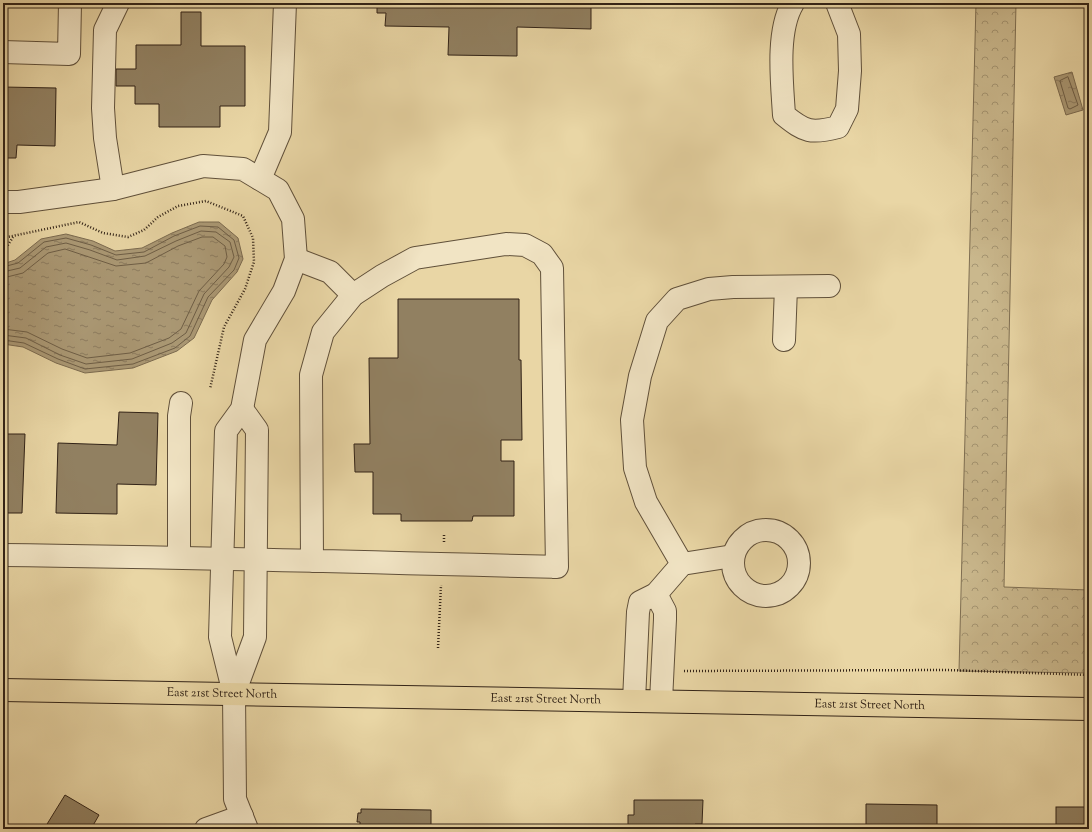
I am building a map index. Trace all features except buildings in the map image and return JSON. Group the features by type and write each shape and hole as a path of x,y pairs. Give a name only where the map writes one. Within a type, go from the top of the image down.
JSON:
{"main road":[{"name":"East 21st Street North","path":"3,690 1089,709"}],"street":[{"path":"3,52 69,54 70,3"},
{"path":"113,189 105,138 103,100 105,30 118,3"},
{"path":"260,179 280,132 285,3"},
{"path":"793,3 786,14 780,67 784,115 802,129 823,131 838,127 848,109 849,34 837,3"},
{"path":"3,202 19,202 113,189 202,166 243,169 278,190 293,219 296,259 284,291 255,340 242,409 226,430 220,637 234,694 235,799 244,822 206,829"},
{"path":"3,555 179,557 312,561 557,567 552,268 542,254 525,246 506,244 415,258 382,276 353,295 324,332 311,375 312,561"},
{"path":"296,259 330,272 353,295"},
{"path":"784,340 786,286"},
{"path":"682,564 646,502 635,468 632,420 640,376 657,321 677,299 709,289 829,286"},
{"path":"179,557 179,416 181,403"},
{"path":"234,694 255,637 257,430 242,409"},
{"path":"634,701 638,612 640,602 656,594 682,564 733,556"},
{"path":"656,594 664,611 661,701"}],"path":[{"path":"3,238 79,222 103,233 128,237 144,230 158,217 178,206 206,201 243,216 253,238 254,262 245,289 224,327 210,389"},
{"path":"3,253 13,236"},
{"path":"438,648 444,534"},
{"path":"663,671 947,670 1089,675"}],"green space":[{"path":"976,3 1016,3 1004,587 1089,590 1089,673 959,671"}],"water":[{"path":"1072,72 1083,110 1066,115 1054,77"},
{"path":"199,222 219,222 238,238 243,259 237,272 212,300 194,338 177,351 133,368 85,373 56,363 23,347 3,344 3,264 15,260 41,239 66,234 93,241 115,251 142,248"}]}
